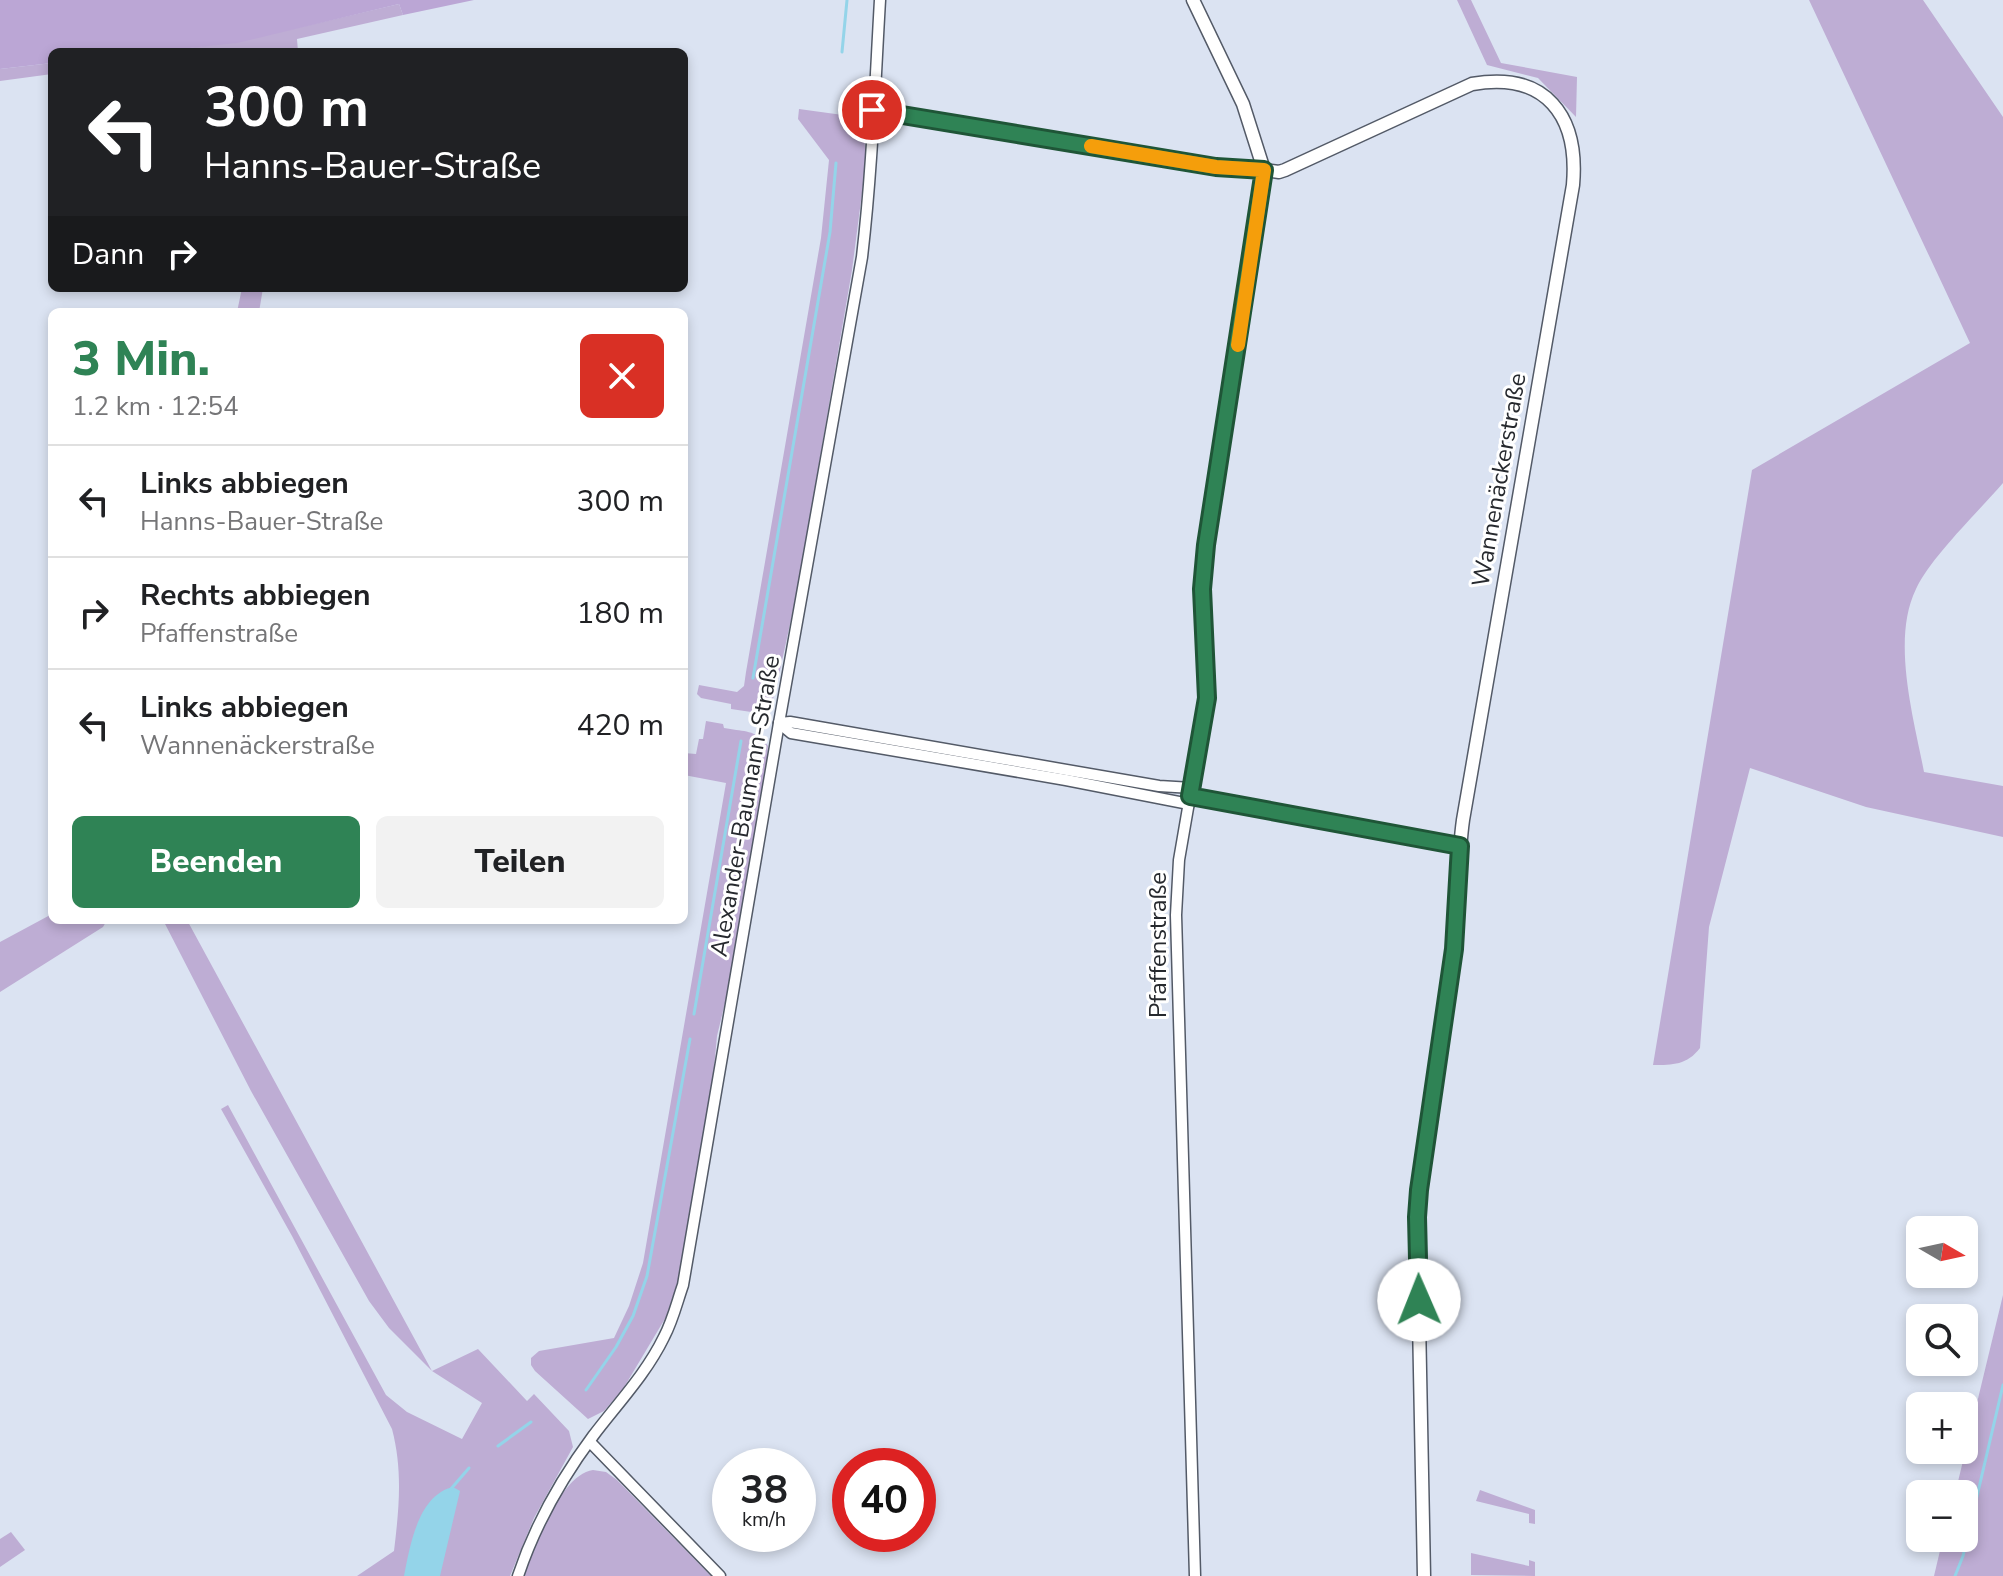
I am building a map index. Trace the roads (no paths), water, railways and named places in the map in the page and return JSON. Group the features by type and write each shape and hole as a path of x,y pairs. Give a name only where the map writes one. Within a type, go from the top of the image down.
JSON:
{"street":[{"name":"Alexander-Baumann-Straße","path":"518,1576 531,1540 554,1494 651,1361 666,1334 683,1285 862,257 871,187 872,110 880,0"},
{"name":"Pfaffenstraße","path":"1193,0 1243,104 1264,170 1206,545 1202,589 1207,698 1178,868 1176,915 1195,1576"},
{"name":"Wannenäckerstraße","path":"872,110 1216,167 1279,172 1472,84 1492,80 1515,82 1543,95 1551,101 1569,131 1575,162 1573,185 1460,846 1454,949 1422,1164 1417,1217 1424,1576"},
{"path":"779,723 791,733 945,754 1460,846"},
{"path":"1067,775 1159,786 1190,796"},
{"path":"590,1442 720,1576"}],"water":[{"path":"453,1487 460,1491 440,1576 404,1576 413,1537 424,1511 431,1500"}],"waterway":[{"path":"842,52 847,0"},
{"path":"753,678 830,232 836,163"},
{"path":"694,1014 741,741"},
{"path":"586,1390 633,1316 647,1276 690,1039"},
{"path":"1955,1576 1963,1556 2003,1385"},
{"path":"498,1446 531,1422"},
{"path":"450,1490 469,1468"}]}
